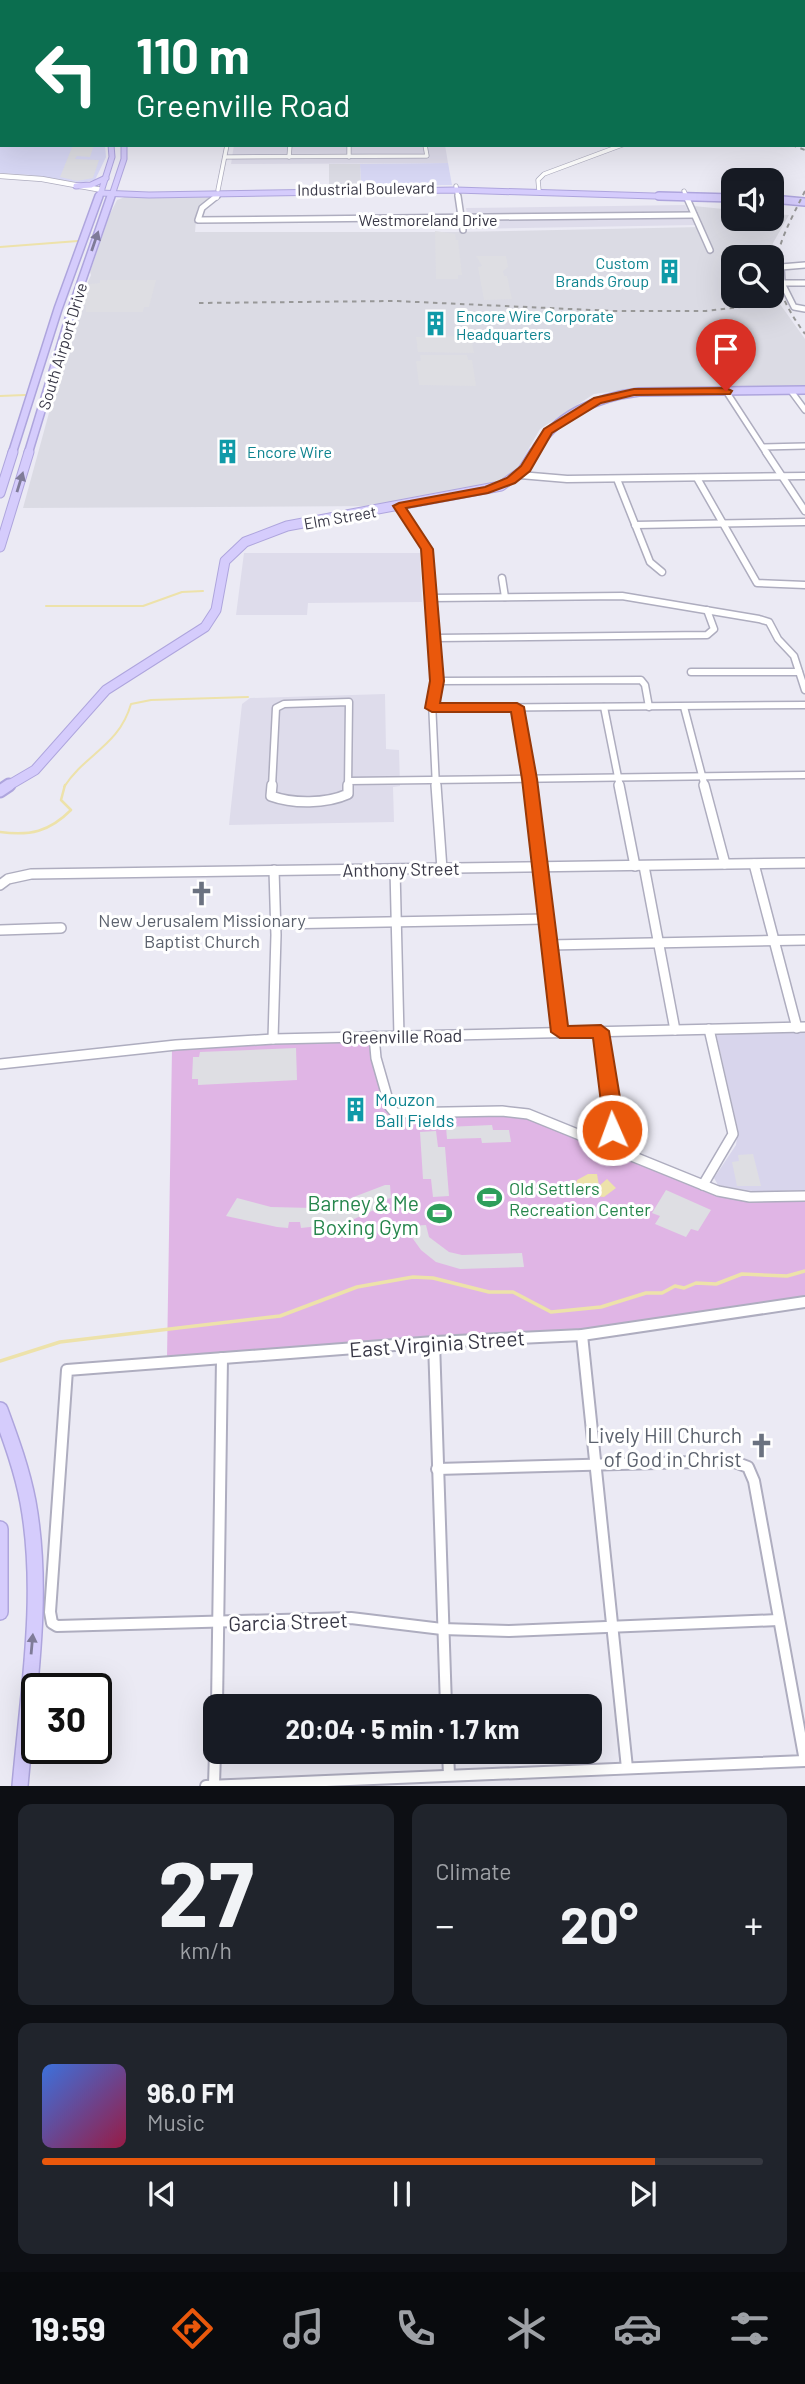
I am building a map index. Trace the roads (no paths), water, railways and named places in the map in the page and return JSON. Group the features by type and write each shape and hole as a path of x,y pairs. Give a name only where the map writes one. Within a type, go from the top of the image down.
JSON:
{"main road":[{"name":"South Airport Drive","path":"0,493 58,309 106,178 112,158 111,147"},
{"name":"South Airport Drive","path":"0,547 72,309 124,158 124,147"},
{"path":"112,158 124,158"},
{"path":"76,186 94,184 106,178"},
{"name":"Industrial Boulevard","path":"101,192 456,188 721,195"},
{"path":"784,202 805,204"},
{"path":"58,309 72,309"},
{"path":"520,475 545,434 593,402 634,392 805,390"},
{"name":"Elm Street","path":"0,791 35,770 106,690 202,631 216,610 225,561 240,545 279,528 488,490 520,475"},
{"path":"0,1410 21,1460 36,1553 35,1603 20,1786"},
{"path":"0,1529 0,1612"}],"street":[{"path":"218,192 227,147"},
{"path":"251,157 253,147"},
{"path":"289,157 290,147"},
{"path":"327,147 327,157"},
{"path":"349,147 349,157"},
{"path":"387,147 388,156"},
{"path":"225,157 427,156 425,147"},
{"path":"538,190 538,180 544,174 617,147"},
{"name":"Industrial Boulevard","path":"0,178 76,186 101,192"},
{"name":"Industrial Boulevard","path":"0,178 101,192"},
{"path":"456,188 463,230"},
{"name":"Westmoreland Drive","path":"218,192 215,200 201,209 198,220 694,215"},
{"path":"685,193 710,250"},
{"path":"784,265 805,265"},
{"path":"784,283 805,283"},
{"path":"784,287 794,307 805,309"},
{"path":"726,391 805,511"},
{"path":"791,391 805,410"},
{"path":"763,447 805,446"},
{"path":"520,475 566,479 805,476"},
{"path":"697,478 757,583 805,585"},
{"path":"617,479 650,562 662,572"},
{"path":"399,506 427,549 435,638 437,681 432,708 442,869"},
{"path":"635,525 805,522"},
{"path":"502,578 505,597"},
{"path":"430,598 584,593 622,596 769,622 778,639 792,652 805,690"},
{"path":"435,638 707,635 713,628 707,610"},
{"path":"691,672 799,672"},
{"path":"437,681 634,679 643,682 649,707"},
{"path":"349,702 349,781 349,793 346,797 284,800 270,793 275,711 279,705 349,702"},
{"path":"432,708 805,705"},
{"path":"517,707 530,779 560,1032"},
{"path":"604,707 675,1030"},
{"path":"684,707 725,864"},
{"path":"349,781 805,775"},
{"name":"Anthony Street","path":"0,885 8,879 30,874 805,863"},
{"path":"754,864 772,940 801,1028"},
{"path":"395,869 399,1036"},
{"path":"273,1039 276,924 274,870"},
{"path":"276,924 545,919"},
{"path":"0,930 61,928"},
{"path":"549,945 805,940"},
{"name":"Greenville Road","path":"0,1064 176,1045 273,1039 801,1028"},
{"path":"703,1185 733,1134 709,1029"},
{"path":"601,1031 614,1116 612,1130 604,1143"},
{"path":"373,1036 376,1058 390,1107 395,1113 518,1112 539,1117 703,1185 750,1197 805,1196"},
{"name":"East Virginia Street","path":"67,1370 434,1342 582,1335 805,1302"},
{"path":"582,1335 593,1465 627,1768"},
{"path":"434,1342 445,1694"},
{"path":"216,1694 222,1358"},
{"name":"Garcia Street","path":"67,1370 50,1612 52,1623 64,1628 351,1618 442,1629 509,1631 778,1620"},
{"path":"213,1764 210,1785 805,1761 754,1481 748,1467 732,1461 437,1469"},
{"path":"449,1764 449,1775"}],"waterway":[{"path":"0,247 78,241"},
{"path":"0,396 25,395"},
{"path":"46,606 143,606 182,592 203,591"},
{"path":"65,786 110,740 126,718 131,704 151,700 248,697"},
{"path":"0,832 30,833 55,823 71,810 61,800 65,786"},
{"path":"0,1361 60,1342 280,1316 357,1287 413,1277 433,1278 489,1292 513,1292 551,1312 601,1307 646,1293 662,1293 675,1286 684,1288 696,1283 716,1284 742,1274 787,1276 805,1271"}],"railway":[{"path":"797,147 805,150"},
{"path":"805,191 786,231 777,263 777,278 782,295 805,334"},
{"path":"199,303 395,301 614,311 706,311 732,308"}],"place":[{"name":"Custom Brands Group","path":"669,271"},
{"name":"Encore Wire Corporate Headquarters","path":"436,324"},
{"name":"Encore Wire","path":"227,451"},
{"name":"New Jerusalem Missionary Baptist Church","path":"202,893"},
{"name":"Mouzon Ball Fields","path":"355,1109"},
{"name":"Old Settlers Recreation Center","path":"489,1198"},
{"name":"Barney & Me Boxing Gym","path":"439,1214"},
{"name":"Lively Hill Church of God in Christ","path":"762,1446"}]}
